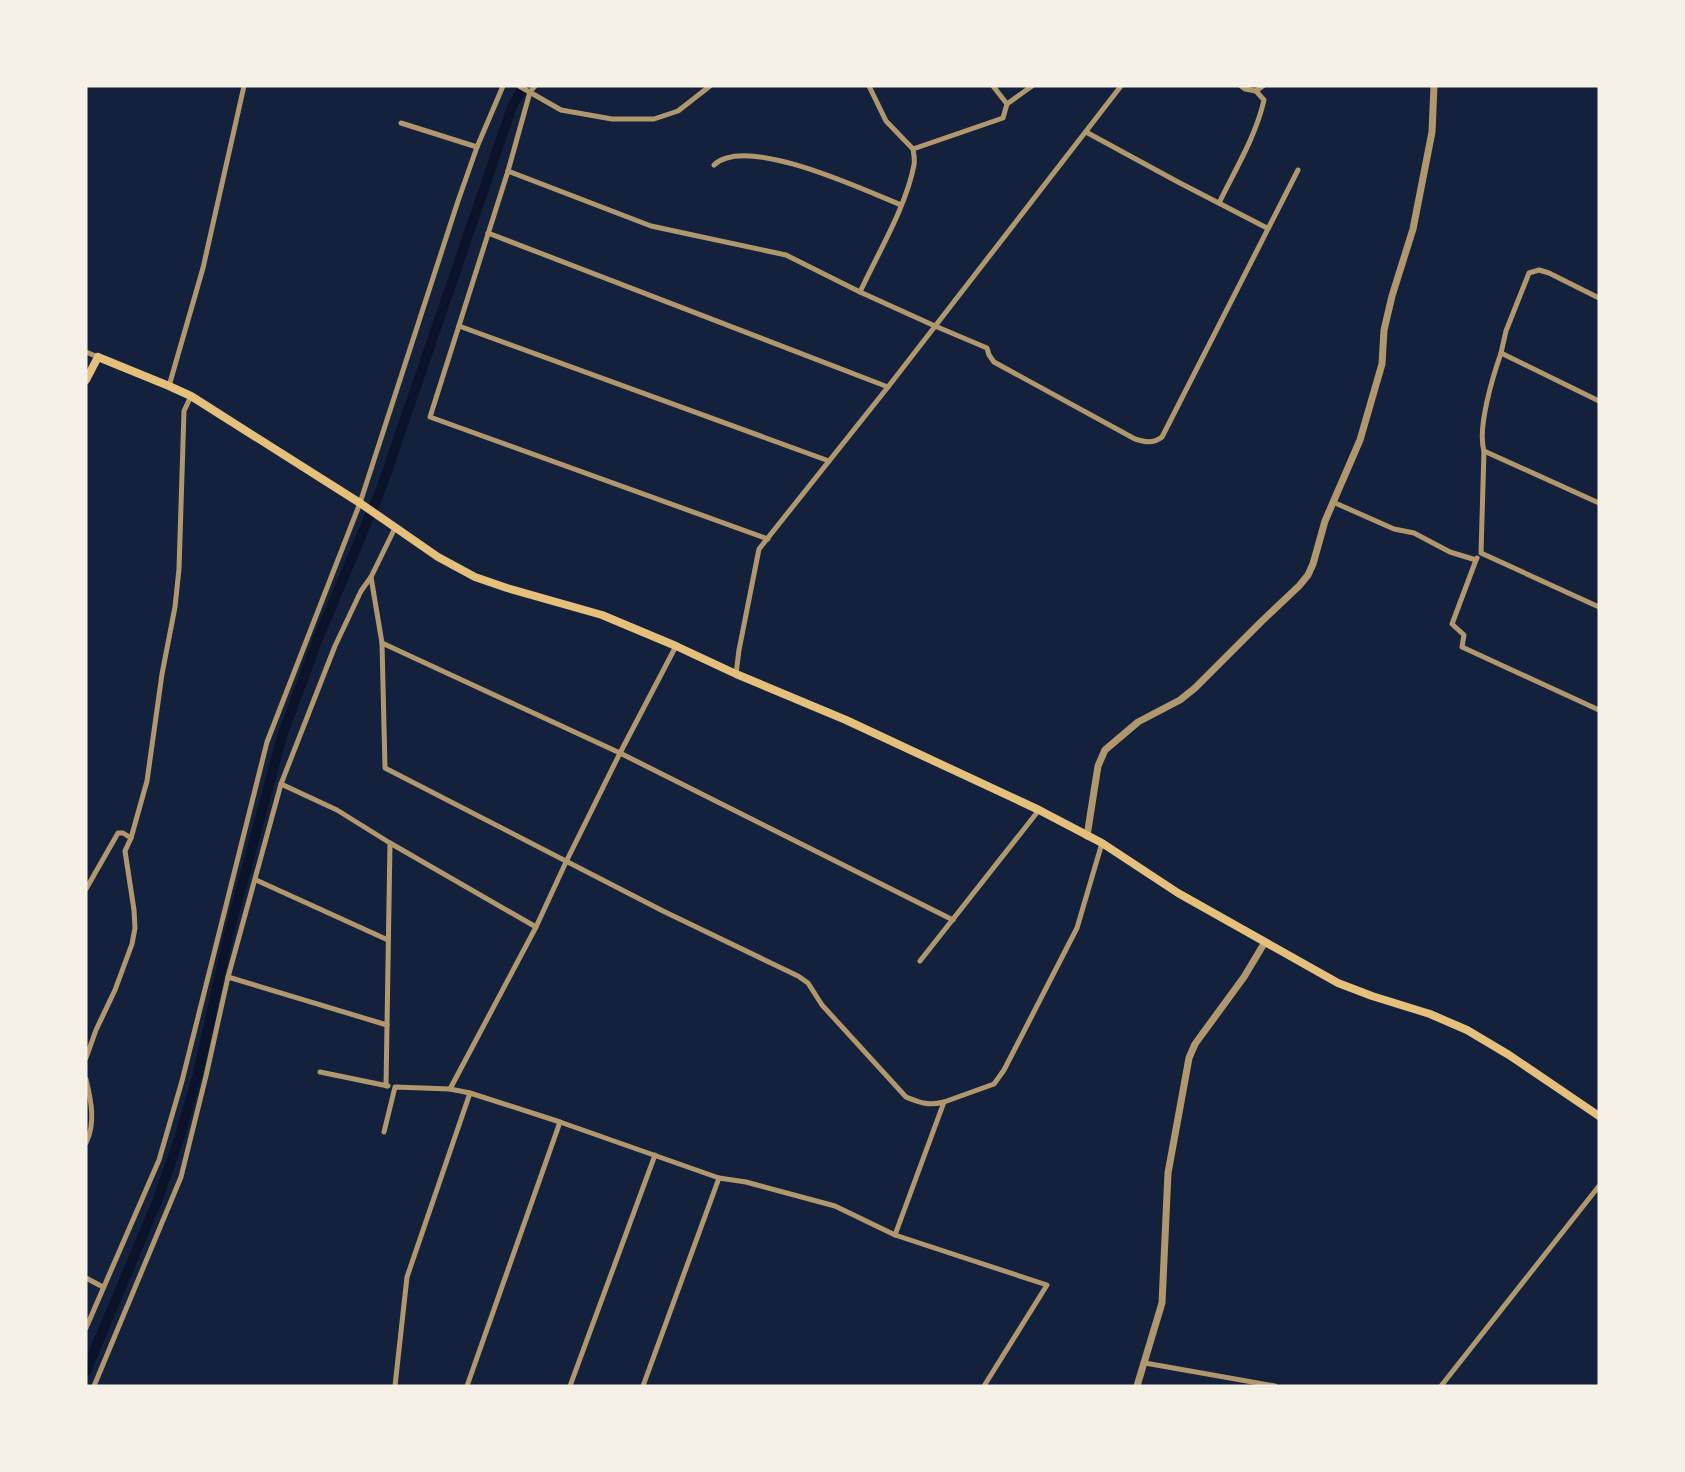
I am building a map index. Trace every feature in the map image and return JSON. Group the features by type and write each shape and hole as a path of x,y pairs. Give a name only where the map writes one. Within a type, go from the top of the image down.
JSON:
{"main road":[{"path":"86,380 98,357"},
{"path":"86,361 98,357 191,397 360,503 438,557 475,577 602,615 846,720 1039,810 1102,843 1178,893 1338,983 1430,1014 1467,1030 1599,1116"}],"street":[{"path":"169,386 204,268 244,86"},
{"path":"86,1328 159,1160 267,742 360,503 477,147 503,86"},
{"path":"430,417 534,86"},
{"path":"522,87 561,110 612,119 654,119 678,111 710,86"},
{"path":"860,292 901,205 915,157 913,149 886,121 869,86"},
{"path":"993,86 1007,104"},
{"path":"913,149 998,120 1005,114 1007,104 1032,86"},
{"path":"736,674 759,549 1121,86"},
{"path":"1219,203 1255,129 1264,100 1256,91 1241,86"},
{"path":"1256,91 1262,86"},
{"path":"1087,836 1098,766 1105,750 1138,722 1180,700 1195,688 1299,586 1314,564 1325,521 1360,440 1382,364 1384,330 1413,229 1432,132 1434,86"},
{"path":"401,123 477,147"},
{"path":"1086,132 1267,228"},
{"path":"714,165 720,159 753,155 819,172 901,205"},
{"path":"508,172 651,226 786,255 860,292 987,348 994,362 1145,442 1156,441 1162,437 1298,170"},
{"path":"488,233 888,387"},
{"path":"1599,298 1549,273 1539,270 1529,273 1506,331 1487,404 1482,439 1484,451 1481,553 1452,624 1464,635 1462,647 1599,710"},
{"path":"459,326 829,461"},
{"path":"86,352 98,357"},
{"path":"1501,354 1599,401"},
{"path":"86,1058 115,990 135,928 125,851 147,781 162,674 175,607 180,558 184,411 191,397"},
{"path":"421,416 768,539"},
{"path":"1484,451 1599,503"},
{"path":"1333,502 1394,529 1414,533 1450,552 1476,560"},
{"path":"94,1386 181,1177 228,977 281,784 335,646 360,591 371,578 395,528"},
{"path":"1481,553 1599,607"},
{"path":"371,578 383,643 385,768 663,911 798,976 808,983 822,1005 906,1097 920,1103 933,1105 994,1084 1004,1070 1077,928 1102,843"},
{"path":"383,643 620,753 953,920"},
{"path":"450,1089 536,927 620,753 676,646"},
{"path":"281,784 337,810 536,927"},
{"path":"920,961 1039,810"},
{"path":"86,889 118,833 131,838"},
{"path":"386,1086 390,843"},
{"path":"256,880 388,940"},
{"path":"1137,1386 1162,1303 1168,1173 1189,1058 1195,1044 1244,977 1265,942"},
{"path":"228,977 387,1025"},
{"path":"320,1072 386,1086 450,1089 470,1093 719,1178 746,1182 835,1206 895,1235 1046,1285 984,1386"},
{"path":"86,1079 92,1116 86,1143"},
{"path":"384,1132 394,1087"},
{"path":"395,1386 407,1277 470,1093"},
{"path":"895,1235 944,1102"},
{"path":"467,1386 560,1122"},
{"path":"570,1386 655,1155"},
{"path":"643,1386 719,1178"},
{"path":"1441,1386 1599,1186"},
{"path":"86,1278 103,1287"},
{"path":"1145,1363 1275,1386"}],"waterway":[{"path":"86,1371 158,1199 180,1136 198,1073 229,933 283,733 319,636 381,489 512,107 524,86"}]}
